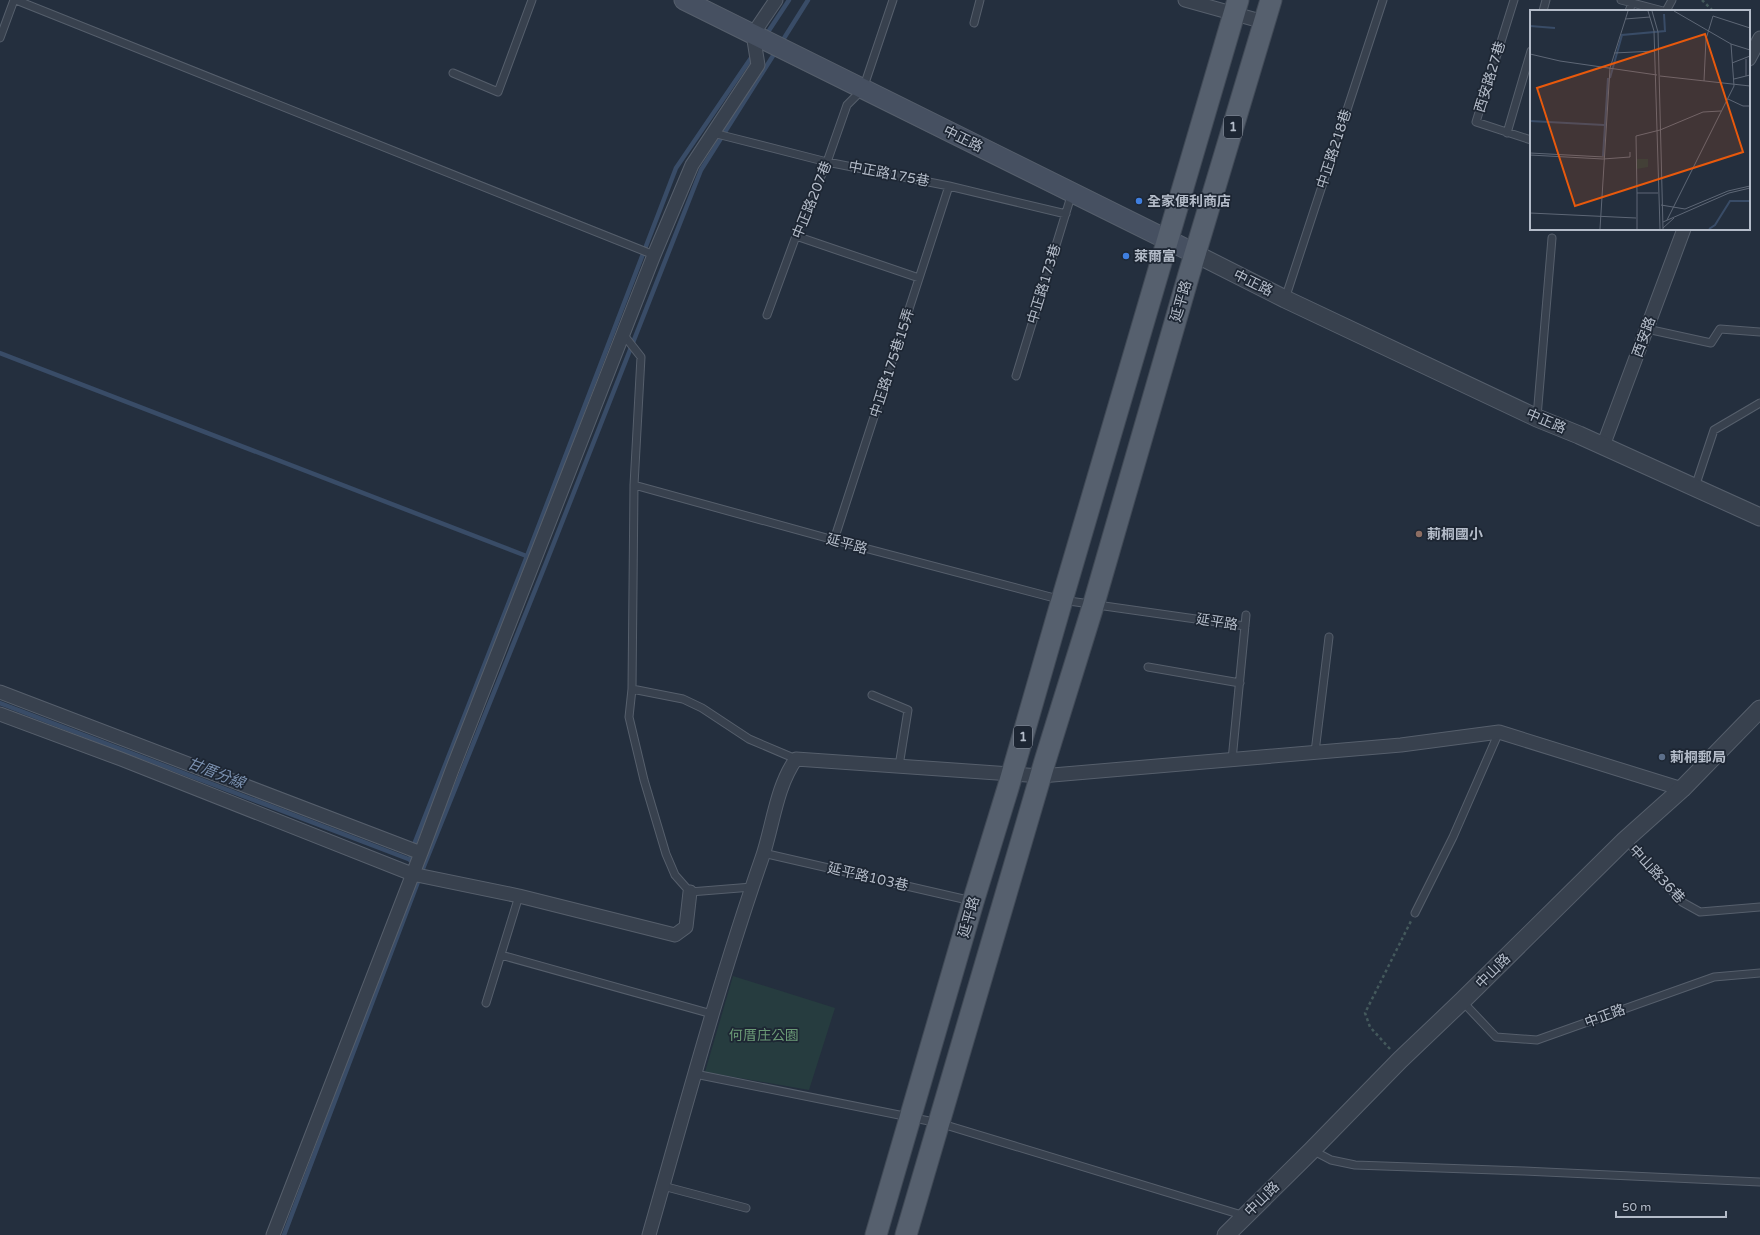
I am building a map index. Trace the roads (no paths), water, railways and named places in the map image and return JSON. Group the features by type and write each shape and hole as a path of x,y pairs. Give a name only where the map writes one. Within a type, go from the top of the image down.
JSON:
{"main road":[{"name":"中正路","path":"684,0 1196,254"},
{"name":"延平路","path":"906,1235 1271,0"},
{"name":"延平路","path":"876,1235 1236,7"}],"street":[{"path":"273,1235 452,770 654,255 692,165 758,65 753,34 776,0"},
{"path":"1185,0 1236,7 1264,22"},
{"path":"1750,57 1760,38"},
{"name":"西安路","path":"1603,446 1684,230"},
{"name":"中正路","path":"1196,254 1285,299 1537,418 1760,517"},
{"path":"0,692 421,853"},
{"name":"中山路","path":"1226,1235 1400,1060 1625,840 1682,789 1760,709"},
{"path":"0,714 128,762 412,874 519,896 675,935 686,927 690,892"},
{"path":"649,1235 712,1014 787,773 796,759 1041,776 1401,745 1499,732 1682,789"}],"lane":[{"path":"0,38 15,0 654,255"},
{"path":"453,73 498,92 532,0"},
{"path":"863,89 893,0"},
{"path":"974,23 980,0"},
{"name":"中正路218巷","path":"1285,299 1383,0"},
{"name":"西安路27巷","path":"1514,0 1476,122 1530,140"},
{"path":"1543,10 1546,0"},
{"path":"1621,0 1660,10"},
{"path":"1667,10 1672,0"},
{"path":"1629,10 1632,2"},
{"path":"1507,133 1530,54"},
{"name":"中正路207巷","path":"767,315 796,236 827,162 848,105 863,89"},
{"name":"中正路175巷","path":"713,133 827,162 949,186 1066,214"},
{"name":"中正路175巷15弄","path":"834,540 949,186"},
{"name":"中正路173巷","path":"1016,376 1072,193"},
{"path":"796,236 919,278"},
{"path":"1537,418 1552,238"},
{"path":"1646,329 1711,343 1720,329 1760,332"},
{"path":"623,334 641,357 634,485 632,689 629,717 644,780 666,854 676,875 690,892 752,887"},
{"path":"1695,487 1714,430 1760,404"},
{"name":"延平路","path":"634,485 834,540 1062,600 1094,603 1245,626"},
{"path":"1232,760 1246,615"},
{"path":"1315,752 1329,637"},
{"path":"1148,667 1240,684"},
{"path":"632,689 683,699 702,708 748,739 796,759"},
{"path":"872,695 908,710 899,766"},
{"path":"1415,913 1453,837 1499,732"},
{"name":"中山路36巷","path":"1625,840 1682,902 1700,912 1760,907"},
{"name":"延平路103巷","path":"763,853 973,902"},
{"path":"486,1003 519,896"},
{"path":"501,955 712,1014"},
{"name":"中正路","path":"1462,1001 1496,1037 1537,1040 1714,977 1760,973"},
{"path":"695,1074 939,1123 1246,1216"},
{"path":"1312,1150 1331,1160 1354,1165 1532,1171 1760,1182"},
{"path":"663,1186 746,1208"}],"waterway":[{"path":"766,35 789,0"},
{"path":"781,43 808,0"},
{"path":"284,1235 424,866 546,563 701,170 776,51"},
{"path":"410,860 415,842 676,168 753,55"},
{"path":"0,353 529,557"},
{"name":"甘厝分線","path":"0,703 411,860"}],"place":[{"name":"全家便利商店","path":"1139,201"},
{"name":"萊爾富","path":"1126,256"},
{"name":"莿桐國小","path":"1419,534"},
{"name":"莿桐郵局","path":"1662,757"}],"park label":[{"name":"何厝庄公園","path":"764,1035"}]}
